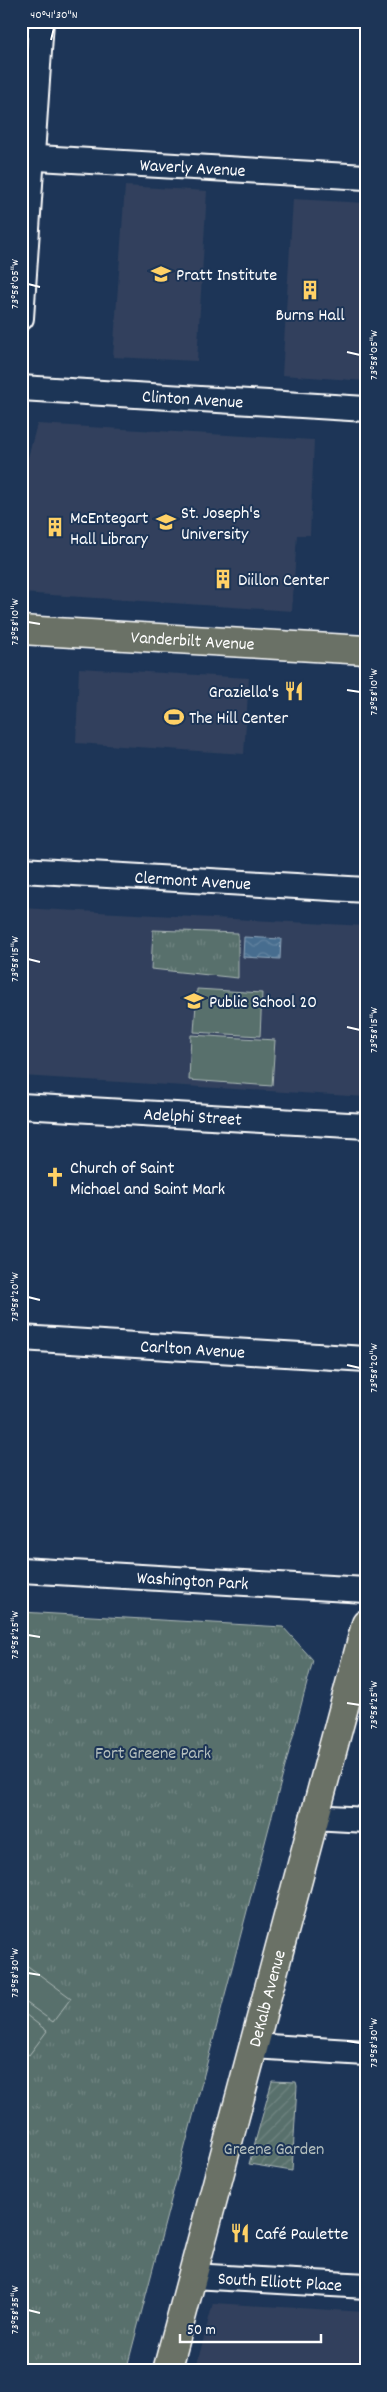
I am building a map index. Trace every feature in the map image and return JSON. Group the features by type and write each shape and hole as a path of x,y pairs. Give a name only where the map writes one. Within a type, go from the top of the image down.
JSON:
{"main road":[{"name":"Vanderbilt Avenue","path":"21,630 366,650"},
{"name":"DeKalb Avenue","path":"167,2371 313,1817 366,1624"}],"street":[{"path":"21,318 27,157 42,21"},
{"name":"Waverly Avenue","path":"27,157 366,178"},
{"name":"Clinton Avenue","path":"21,388 366,409"},
{"name":"Clermont Avenue","path":"21,870 366,890"},
{"name":"Adelphi Street","path":"21,1106 366,1126"},
{"name":"Carlton Avenue","path":"21,1338 366,1359"},
{"name":"Washington Park","path":"21,1570 366,1590"},
{"path":"313,1817 366,1820"},
{"path":"253,2046 366,2053"},
{"name":"South Elliott Place","path":"192,2276 366,2286"}],"shaded area":[{"name":"Pratt Institute","path":"125,186 207,191 197,361 113,357"},
{"path":"293,199 366,203 366,381 282,375"},
{"name":"St. Joseph's University","path":"37,424 314,440 310,535 297,535 292,611 21,593 21,483"},
{"name":"The Hill Center","path":"79,668 249,678 244,754 76,743"},
{"name":"Public School 20","path":"21,908 366,926 366,1097 21,1076"},
{"path":"213,2303 366,2312 366,2371 195,2371"}],"green space":[{"path":"153,930 238,933 238,978 151,969"},
{"path":"197,989 262,993 260,1036 194,1032"},
{"path":"191,1035 275,1040 272,1086 189,1080"},
{"name":"Fort Greene Park","path":"21,1612 283,1627 313,1660 126,2371 21,2371"},
{"path":"21,1961 71,1998 53,2022 21,1999"},
{"path":"21,2011 47,2031 29,2055 21,2049"},
{"name":"Greene Garden","path":"272,2081 296,2082 297,2086 292,2171 249,2164"}],"water":[{"path":"244,937 281,939 280,959 243,957"}],"place":[{"name":"Pratt Institute","path":"161,274"},
{"name":"Burns Hall","path":"310,290"},
{"name":"St. Joseph's University","path":"166,522"},
{"name":"McEntegart Hall Library","path":"55,527"},
{"name":"Diillon Center","path":"223,579"},
{"name":"Graziella's","path":"294,691"},
{"name":"The Hill Center","path":"174,717"},
{"name":"Public School 20","path":"194,1001"},
{"name":"Church of Saint Michael and Saint Mark","path":"55,1177"},
{"name":"Café Paulette","path":"240,2233"}]}
